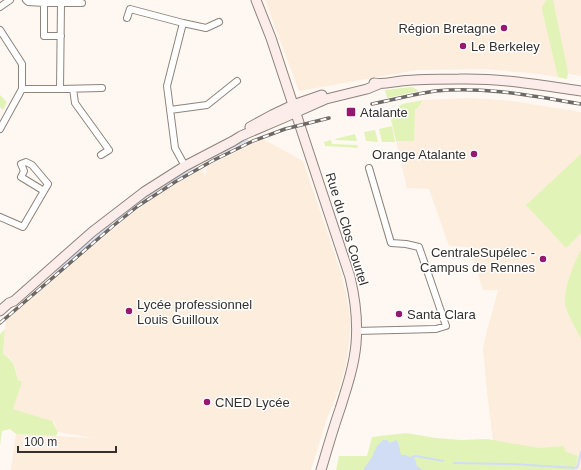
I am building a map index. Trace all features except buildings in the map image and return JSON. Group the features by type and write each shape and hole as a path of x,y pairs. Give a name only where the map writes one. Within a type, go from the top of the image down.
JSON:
{"main road":[{"name":"Rue du Clos Courtel","path":"256,0 271,38 350,277 354,299 356,331 355,353 351,374 321,470"},
{"path":"0,311 9,303 11,298 16,293 47,266 64,257 92,232 144,192 185,166 294,109 367,89 379,84 410,80 483,79 525,83 581,92"}],"street":[{"path":"0,7 10,0"},
{"path":"26,0 28,2 44,3 82,3"},
{"path":"44,3 44,36 61,36"},
{"path":"60,89 61,3"},
{"path":"127,18 130,9 206,28 219,22"},
{"path":"183,23 167,86 175,148 185,166"},
{"path":"0,30 2,38 22,64 22,89 0,129"},
{"path":"170,110 207,105 236,81"},
{"path":"22,89 102,88"},
{"path":"73,89 75,103 109,150 101,155"},
{"path":"0,217 23,228 48,184 32,165 26,162 21,164 24,171 22,177 44,191"},
{"path":"356,331 436,329 446,326 419,247 391,243 369,168"}],"shaded area":[{"path":"265,0 581,0 581,76 568,73 567,79 539,74 484,69 417,70 299,91"},
{"name":"CentraleSupélec - Campus de Rennes","path":"471,98 512,101 581,112 581,470 476,470 493,440 483,349 498,290 483,290 469,247 449,246 429,189 407,188 390,115 418,108 423,100"},
{"path":"263,139 303,161 341,273 350,318 346,365 339,389 327,418 311,470 11,470 16,434 93,438 58,432 54,422 13,409 22,381 18,380 15,367 9,357 3,354 6,320 145,204 202,169 205,178 207,166"}],"green space":[{"path":"547,0 553,0 568,72 567,79 558,77 542,10 542,6"},
{"path":"412,87 419,91 387,98 385,90"},
{"path":"0,95 7,102 3,110 0,107"},
{"path":"423,100 418,108 415,109 414,141 396,141 390,115 402,104"},
{"path":"392,126 395,142 382,142 379,129"},
{"path":"375,130 378,142 366,141 364,132"},
{"path":"355,134 357,141 335,139"},
{"path":"331,140 332,144 357,145 358,148 325,146 324,142"},
{"path":"581,154 581,233 566,248 526,205"},
{"path":"581,250 581,339 568,312 565,304 565,298 575,262"},
{"path":"5,329 3,354 12,362 18,380 23,382 13,409 52,421 58,432 56,436 16,434 10,429 2,431 0,446 0,334"},
{"path":"406,433 461,440 487,439 539,448 564,446 566,452 578,456 575,470 336,470 339,456 367,456 372,437"}],"water":[{"path":"383,440 387,440 390,443 396,440 398,442 401,455 415,459 417,466 423,470 363,470 372,457 377,446"}],"waterway":[{"path":"221,153 247,140"},
{"path":"212,158 218,155"},
{"path":"190,170 196,166"},
{"path":"165,186 188,171"},
{"path":"148,196 162,187"},
{"path":"138,202 146,198"},
{"path":"116,221 135,205"},
{"path":"92,241 111,225"},
{"path":"68,261 89,243"},
{"path":"56,273 66,263"},
{"path":"454,463 512,464 577,468 581,452"},
{"path":"412,457 416,456 443,461"}],"railway":[{"path":"372,104 427,92 454,90 491,91 581,104"},
{"path":"0,323 113,226 138,206 175,182 212,161 253,141 285,129 329,118"}],"place":[{"name":"Région Bretagne","path":"504,28"},
{"name":"Le Berkeley","path":"463,46"},
{"name":"Atalante","path":"351,112"},
{"name":"Orange Atalante","path":"474,154"},
{"name":"CentraleSupélec - Campus de Rennes","path":"543,259"},
{"name":"Lycée professionnel Louis Guilloux","path":"129,311"},
{"name":"Santa Clara","path":"399,314"},
{"name":"CNED Lycée","path":"207,402"}]}
